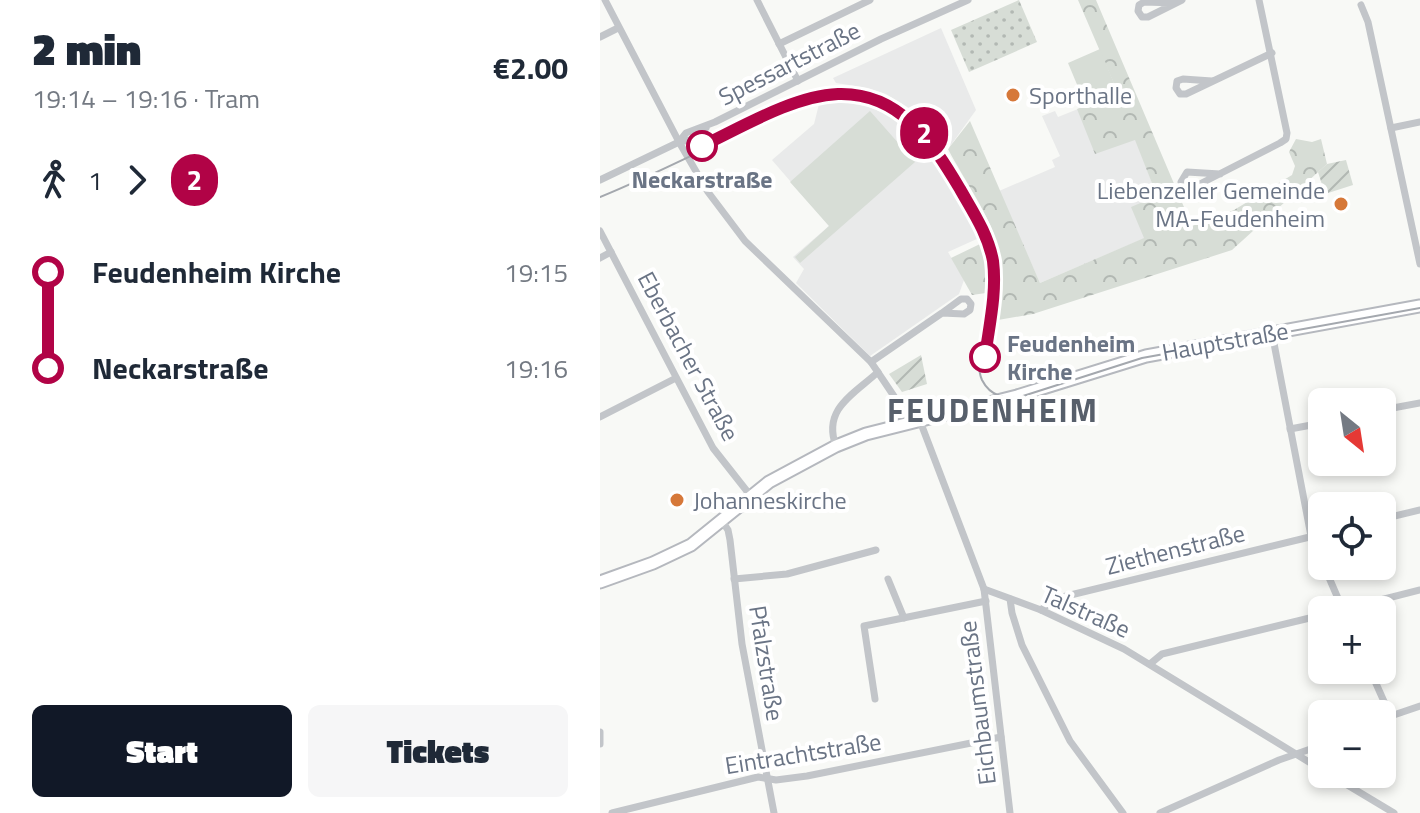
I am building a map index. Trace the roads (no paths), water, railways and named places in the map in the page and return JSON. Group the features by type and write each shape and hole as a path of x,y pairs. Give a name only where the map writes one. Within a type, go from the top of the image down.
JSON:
{"street":[{"path":"605,0 708,192 745,241 871,362 916,422 984,589"},
{"path":"757,0 798,81"},
{"path":"779,44 856,3 870,0"},
{"name":"Spessartstraße","path":"600,180 679,142 690,140 715,122 881,39 968,0"},
{"path":"1220,174 1187,172 1181,182 1184,187 1192,188 1220,174 1286,139 1272,53 1259,0"},
{"path":"1179,1 1148,17 1142,17 1138,11 1139,5 1144,2 1179,1"},
{"path":"1361,5 1368,22 1420,264"},
{"path":"600,37 618,28"},
{"path":"1212,81 1272,53"},
{"path":"1391,128 1420,122"},
{"name":"Eberbacher Straße","path":"600,231 713,448 750,495"},
{"path":"600,258 611,252"},
{"name":"Hauptstraße","path":"600,582 680,551 702,538 750,495 779,476 866,434 1017,396 1146,356 1420,306"},
{"path":"871,362 942,313"},
{"path":"1272,333 1308,521"},
{"path":"836,446 831,428 836,410 878,372"},
{"path":"600,417 676,378"},
{"path":"1396,407 1420,403"},
{"path":"1290,429 1308,426"},
{"path":"1396,516 1420,510"},
{"name":"Pfalzstraße","path":"722,521 730,540 744,656 774,813"},
{"name":"Ziethenstraße","path":"1041,610 1054,599 1308,537"},
{"path":"734,579 787,574 876,550"},
{"path":"888,579 904,618"},
{"name":"Talstraße","path":"984,589 1041,610 1124,649 1308,762"},
{"name":"Eichbaumstraße","path":"984,589 1010,813"},
{"path":"1396,596 1420,590"},
{"path":"1010,599 1022,645 1070,741 1123,813"},
{"path":"875,699 864,626 986,601"},
{"path":"1150,664 1162,654 1308,618"},
{"path":"1396,714 1420,706"},
{"path":"600,732 600,744"},
{"name":"Eintrachtstraße","path":"612,813 758,777 807,776 1001,737"},
{"path":"1160,813 1308,750"},
{"path":"1352,788 1394,813"}],"tram line":[{"name":"2","path":"702,146 818,96 862,96 900,112 934,146 986,237 993,261 994,282 985,357"},
{"path":"600,197 798,107 850,99 875,103 899,115 922,136 969,211 979,233 989,276 980,372 990,390 1011,398 1142,358 1420,308"}],"place":[{"name":"Sporthalle","path":"1013,95"},
{"name":"Neckarstraße","path":"702,146"},
{"name":"Liebenzeller Gemeinde MA-Feudenheim","path":"1341,204"},
{"name":"Feudenheim Kirche","path":"985,357"},
{"name":"Johanneskirche","path":"677,500"}],"district":[{"name":"FEUDENHEIM","path":"993,410"}]}
